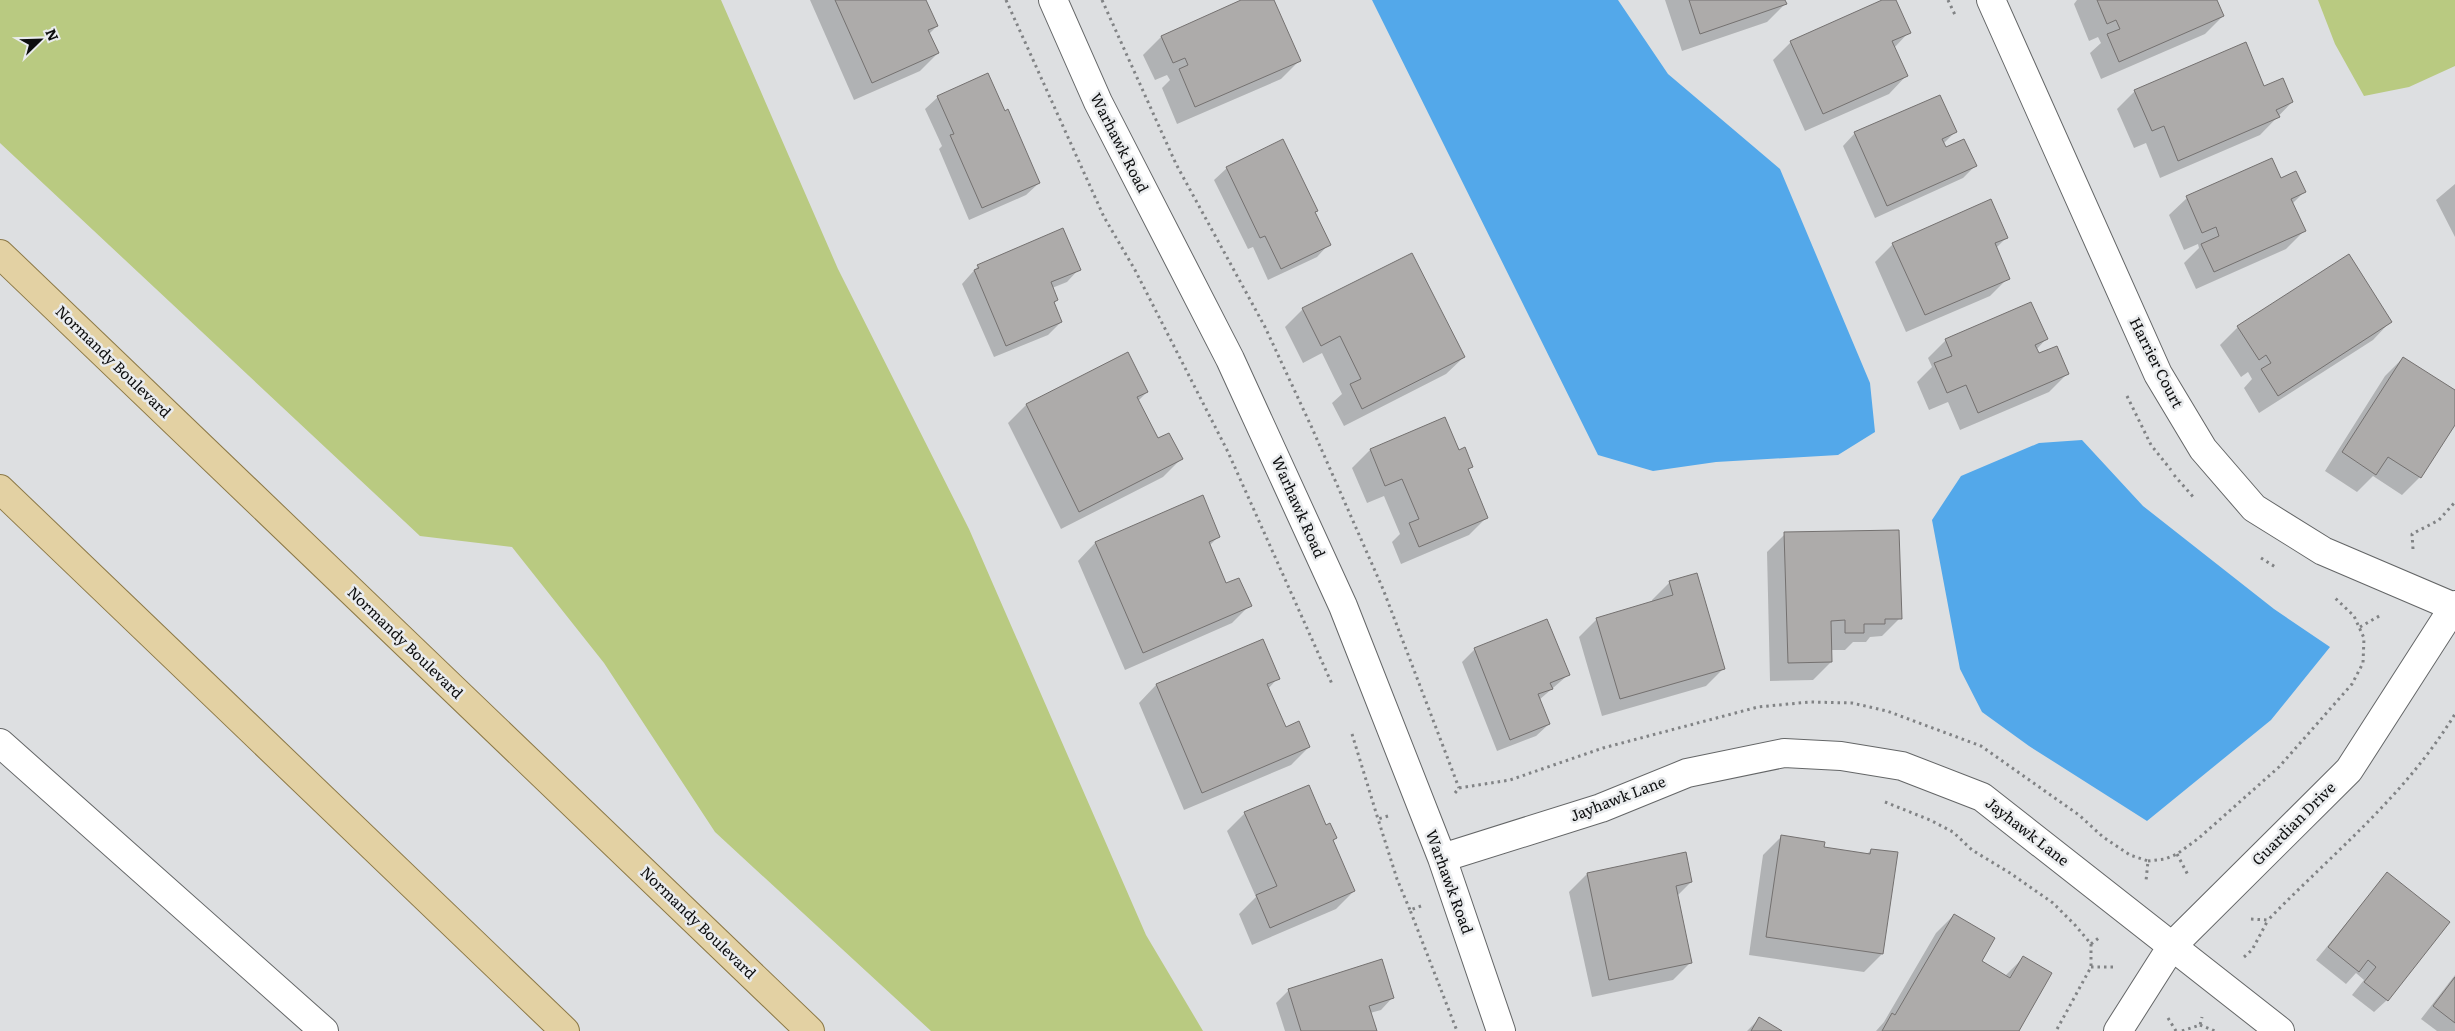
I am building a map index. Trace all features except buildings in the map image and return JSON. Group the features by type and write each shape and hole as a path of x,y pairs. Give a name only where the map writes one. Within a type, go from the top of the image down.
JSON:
{"main road":[{"name":"Normandy Boulevard","path":"0,255 810,1031"},
{"path":"0,489 565,1031"}],"street":[{"name":"Warhawk Road","path":"1053,0 1098,102 1230,358 1343,606 1442,858 1501,1031"},
{"name":"Harrier Court","path":"1991,0 2158,374 2203,449 2254,508 2323,550 2454,606"},
{"name":"Guardian Drive","path":"2118,1031 2172,946 2349,770 2454,606"},
{"path":"0,743 324,1031"},
{"name":"Jayhawk Lane","path":"1442,858 1601,808 1687,773 1784,752 1841,756 1902,766 1982,797 2280,1031"}],"path":[{"path":"1006,0 1104,217 1139,278 1228,452 1333,687"},
{"path":"1349,728 1378,819"},
{"path":"1876,800 1930,820 1953,832 1972,850 2010,873 2053,903 2075,924 2091,944 2091,967 2056,1031"},
{"path":"1454,894 1410,910 1457,1031"},
{"path":"2200,1024 2215,1031"}],"green space":[{"path":"0,0 721,0 838,269 969,529 1146,935 1203,1031 931,1031 715,832 604,663 512,547 420,536 0,143"},
{"path":"2318,0 2455,0 2455,66 2409,87 2364,96 2335,44"}],"water":[{"path":"1372,0 1618,0 1668,74 1780,169 1870,383 1875,432 1838,455 1716,462 1653,471 1598,455"},
{"path":"2082,440 2143,506 2274,609 2330,647 2271,720 2147,821 2029,746 1982,712 1960,669 1932,520 1961,476 2039,443"}]}
